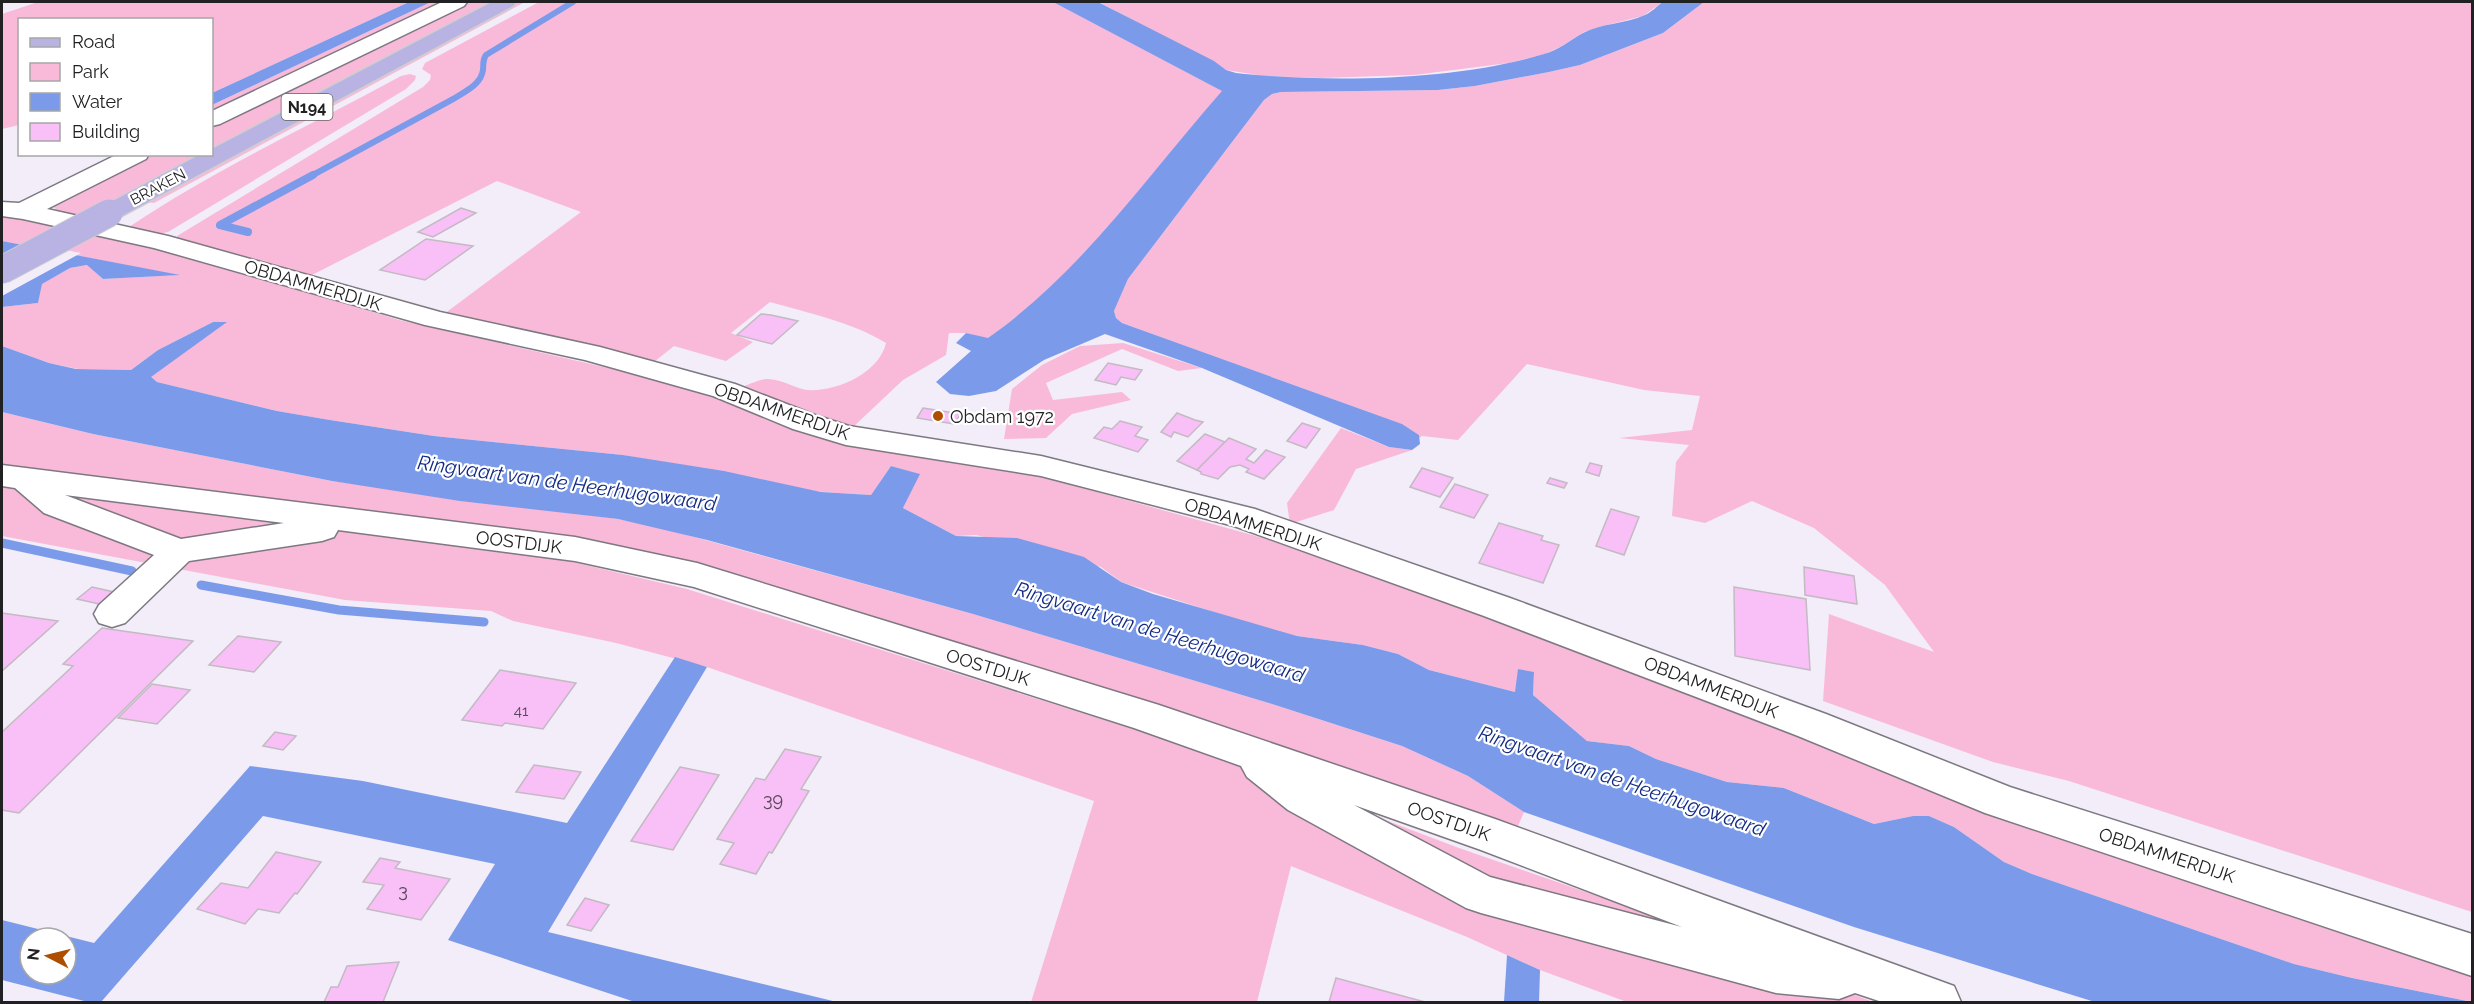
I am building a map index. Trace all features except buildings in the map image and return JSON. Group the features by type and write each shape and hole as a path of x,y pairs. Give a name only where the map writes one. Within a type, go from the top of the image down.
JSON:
{"main road":[{"name":"BRAKEN","path":"2,270 506,2"}],"street":[{"path":"213,119 457,2"},
{"path":"12,210 134,156"},
{"name":"OBDAMMERDIJK","path":"12,210 159,242 435,319 590,352 724,390 804,422 846,435 1041,466 1243,517 1497,607 1812,725 2000,801 2472,955"},
{"path":"14,478 56,505 179,551 360,523"},
{"name":"OOSTDIJK","path":"14,478 575,549 697,575 1134,712 1495,837 1938,1002"},
{"path":"112,614 179,551"},
{"path":"1241,749 1303,798 1481,894 1776,972 1882,982"}],"green space":[{"path":"38,2 409,2 213,93 213,18 18,18 18,125 2,129 2,14"},
{"path":"431,2 449,2 213,115 213,105"},
{"path":"467,2 492,2 213,149 213,124"},
{"path":"517,2 525,2 154,203 144,202"},
{"path":"539,2 1053,2 1223,91 1113,222 1053,285 988,339 966,333 949,333 946,355 903,380 852,428 816,419 740,388 766,379 807,390 831,388 866,372 882,354 886,343 859,329 814,314 770,302 731,333 753,342 726,361 674,346 654,362 550,336 444,314 581,212 497,181 310,276 178,239 177,236 423,87 430,80 431,75 422,69 425,63"},
{"path":"1099,2 1663,2 1643,16 1584,32 1545,54 1509,63 1414,75 1321,78 1264,76 1226,70"},
{"path":"1704,2 2472,2 2472,912 2069,781 1993,762 1823,701 1829,614 1934,652 1885,585 1814,528 1752,501 1705,523 1672,516 1676,462 1689,445 1619,438 1692,430 1700,396 1644,390 1527,364 1458,440 1422,436 1419,438 1419,435 1401,424 1122,323 1116,318 1114,311 1128,279 1264,100 1272,94 1438,90 1475,86 1549,72 1580,65 1663,33"},
{"path":"410,74 416,76 415,80 406,89 168,232 159,234 129,227 229,167 401,76"},
{"path":"148,156 201,156 120,199 80,217 58,211 52,206 60,199"},
{"path":"2,215 26,218 168,249 399,320 696,390 807,434 872,450 1047,478 1263,538 1422,592 1775,725 1904,781 2238,899 2472,977 2472,1002 2294,964 2032,874 2004,862 1954,827 1929,816 1913,816 1874,824 1784,788 1727,782 1656,759 1629,746 1587,741 1533,695 1534,672 1515,692 1429,670 1398,654 1363,645 1297,636 1260,627 1121,582 1101,567 976,535 956,536 903,508 919,474 891,466 871,495 821,492 623,455 434,436 277,411 157,382 150,377 226,322 213,322 158,350 131,370 78,369 49,363 2,346 2,307 38,303 41,284 70,268 88,265 103,279 176,275 2,241"},
{"path":"1123,343 1202,368 1178,371 1122,349 1046,383 1053,400 1122,392 1131,400 1072,414 1046,438 1004,439 1012,389 1042,365 1080,346"},
{"path":"2,412 93,434 332,481 618,519 658,527 973,614 1272,704 1402,746 1468,776 1524,812 1518,826 740,576 647,552 569,538 2,466"},
{"path":"1341,428 1389,447 1412,450 1356,469 1334,510 1290,524 1287,503"},
{"path":"2,486 556,558 687,589 1197,749 1459,848 1635,909 1873,1002 1627,1002 1540,970 1467,937 1291,866 1257,1002 1031,1002 1094,801 707,667 616,643 513,621 491,611 345,600 2,536"}],"water":[{"path":"409,2 431,2 213,105 213,93"},
{"path":"1053,2 1098,2 1214,61 1226,70 1236,73 1350,79 1432,75 1509,63 1549,52 1590,30 1645,15 1663,2 1704,2 1663,33 1580,65 1549,72 1475,86 1438,90 1272,94 1264,100 1128,279 1114,311 1116,318 1122,323 1402,424 1419,435 1420,444 1412,450 1389,447 1202,368 1105,334 1044,360 996,391 969,396 950,394 936,382 971,351 956,343 966,333 988,338 1053,284 1112,222 1222,91"},
{"path":"2,241 180,275 103,279 87,265 70,268 42,284 38,303 2,307"},
{"name":"Ringvaart van de Heerhugowaard","path":"213,322 227,322 151,377 157,382 277,411 434,436 623,455 724,471 821,492 871,495 891,466 920,474 903,508 956,536 1017,538 1053,548 1084,557 1121,582 1153,594 1297,636 1363,645 1398,654 1429,670 1515,692 1518,669 1534,672 1533,695 1587,741 1629,746 1656,759 1727,782 1784,788 1874,824 1913,816 1929,816 1954,827 2004,862 2032,874 2294,964 2472,1002 2095,1002 1854,927 1524,812 1468,776 1402,746 1272,704 973,614 707,540 618,519 460,501 332,481 93,434 2,412 2,346 49,363 76,369 131,370 158,350"},
{"path":"675,657 707,667 548,932 837,1002 635,1002 448,940 495,864 263,816 101,1002 88,1002 25,986 78,986 78,939 94,943 250,766 363,781 567,823"},
{"path":"2,920 26,926 18,926 18,984 2,980"},
{"path":"1507,955 1540,970 1539,1002 1504,1002"}],"pier":[{"path":"30,243 81,253 2,296 2,259"}],"waterway":[{"path":"311,176 466,91 480,78 486,55 573,2"},
{"path":"248,232 220,225 313,175"},
{"path":"2,543 132,571"},
{"path":"201,585 339,610 484,622"}],"place":[{"name":"Obdam 1972","path":"938,416"}]}
